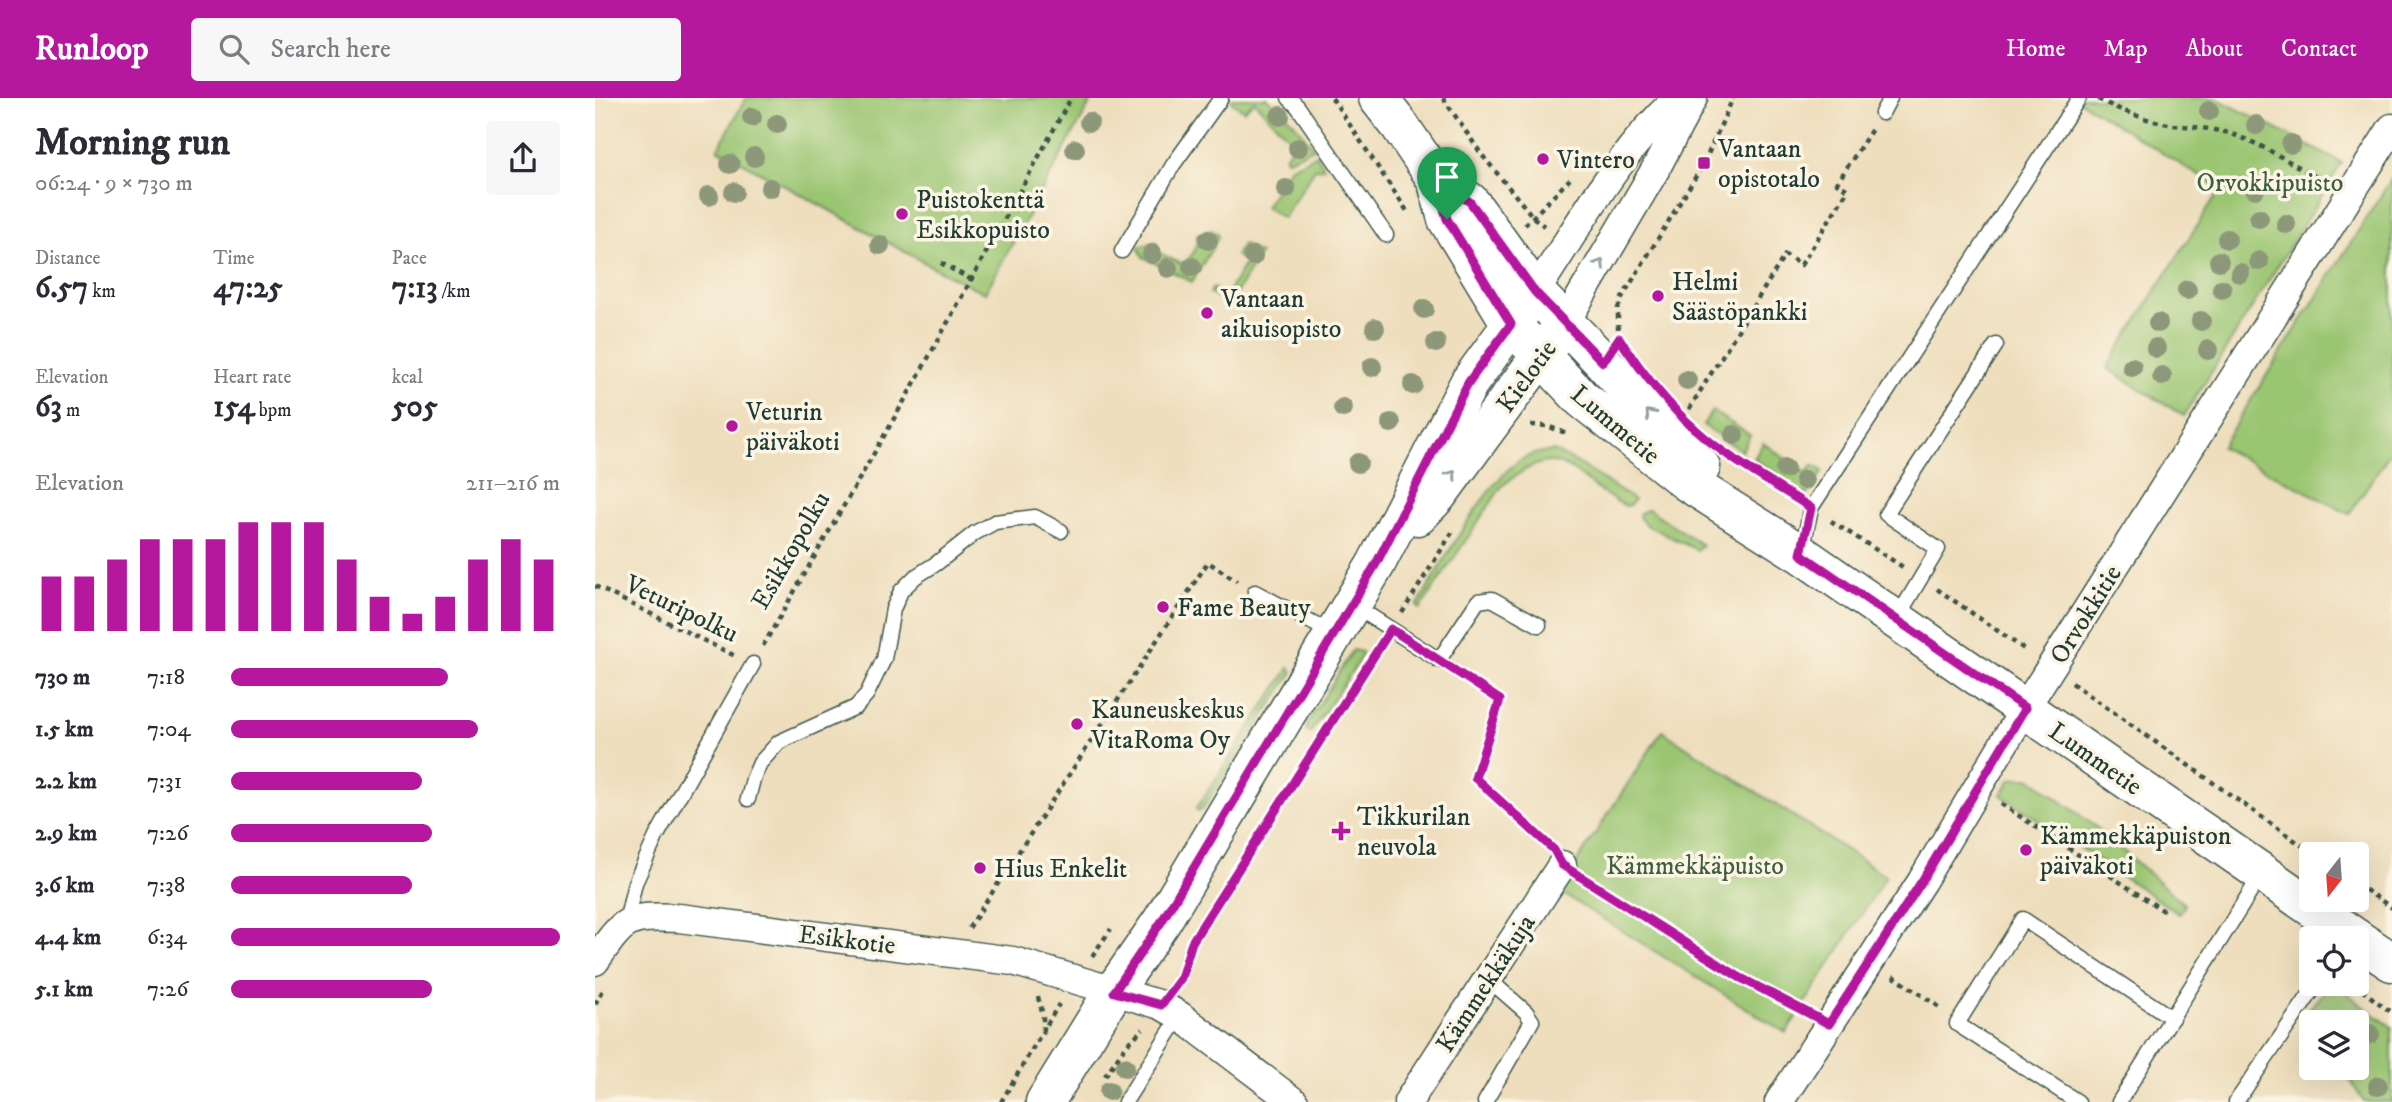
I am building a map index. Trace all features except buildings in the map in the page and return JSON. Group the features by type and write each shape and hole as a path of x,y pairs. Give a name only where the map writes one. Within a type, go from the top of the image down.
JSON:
{"street":[{"name":"Lummetie","path":"1378,98 1436,179 1447,219 1511,324 1582,400 1687,482 1801,554 2337,926"},
{"name":"Kielotie","path":"1045,1102 1162,921 1376,564 1468,383 1535,292 1594,201 1632,149 1678,98"},
{"name":"Kielotie","path":"1376,564 1437,496 1565,323 1655,170 1693,98"},
{"name":"Orvokkitie","path":"1779,1102 1922,881 2025,708 2392,128"},
{"name":"Lummetie","path":"1436,179 1470,202 1535,292 1675,442 1733,497 1801,554"},
{"name":"Kämmekkäkuja","path":"1408,1102 1562,865"},
{"name":"Esikkotie","path":"626,922 646,917 679,918 1013,961 1171,1011"},
{"path":"595,961 626,922"},
{"path":"1171,1011 1294,1102"}],"lane":[{"path":"1122,251 1173,166 1220,98"},
{"path":"1289,98 1298,107 1386,235"},
{"path":"1882,113 1890,98"},
{"path":"1801,554 1811,508 2079,98"},
{"path":"1896,619 1938,549 1886,514 1996,345"},
{"path":"748,799 760,763 779,742 856,707 867,694 884,659 893,609 901,591 915,576 995,522 1035,517 1061,531"},
{"path":"1255,592 1343,619 1391,629 1439,660 1478,601 1492,598 1539,625"},
{"path":"626,922 635,883 656,837 753,664"},
{"path":"2119,1102 2262,873"},
{"path":"2078,1102 1957,1024 2023,919 2172,1018"},
{"path":"1485,1102 1532,1021 1526,1012 1487,978"},
{"path":"2240,1100 2309,996"},
{"path":"1125,1102 1171,1011"}],"path":[{"name":"Esikkopolku","path":"753,664 972,279 1071,98"},
{"path":"1332,98 1411,219"},
{"path":"1443,98 1482,155 1534,218"},
{"path":"1603,362 1619,338 1618,308 1622,296 1704,163 1733,98"},
{"path":"2097,98 2115,108 2149,119 2246,139 2350,195"},
{"path":"1683,418 1785,255 1801,265 1848,190 1837,183 1882,113"},
{"path":"941,263 972,279"},
{"path":"1526,425 1546,426 1563,432 1582,400"},
{"path":"1728,454 1920,578 2299,843"},
{"path":"1206,919 1454,530"},
{"path":"965,934 1209,562 1255,592"},
{"name":"Veturipolku","path":"595,586 753,664"},
{"path":"1439,660 1500,700 1475,778 1554,850 1562,865 1739,977 1829,1024"},
{"path":"1977,788 2164,911"},
{"path":"2369,892 2392,908"},
{"path":"1097,1087 1127,1044 1146,1027 1171,1011 1192,942 1199,930"},
{"path":"1870,961 1960,1020"},
{"path":"1001,1102 1075,980"},
{"path":"2369,995 2392,1013"}],"green space":[{"name":"Puistokenttä Esikkopuisto","path":"746,98 1093,98 985,293 718,149"},
{"path":"1233,98 1267,98 1294,123 1314,148 1286,160 1285,157 1294,143 1254,101 1244,111 1231,101"},
{"name":"Orvokkipuisto","path":"2075,98 2216,98 2342,163 2184,416 2107,368 2220,189"},
{"path":"1317,154 1324,168 1315,169 1283,218 1265,207 1289,168"},
{"name":"Orvokkipuisto","path":"2392,178 2392,450 2349,514 2221,447"},
{"path":"1212,230 1218,234 1218,238 1192,282 1143,257 1138,247 1156,242 1159,253 1182,264 1194,251 1197,234"},
{"path":"1243,244 1260,254 1228,306 1210,293 1213,288 1226,295 1246,262 1236,255"},
{"path":"1712,411 1750,435 1742,451 1703,425"},
{"path":"1763,443 1806,473 1813,465 1823,471 1807,495 1754,459"},
{"path":"1554,451 1576,462 1634,500 1626,506 1555,462 1541,463 1524,471 1502,486 1420,609 1417,606 1451,548 1494,485 1522,459 1533,454"},
{"path":"1649,509 1702,545 1697,550 1646,525 1639,517 1640,513"},
{"path":"1353,650 1362,652 1363,655 1310,733 1306,731 1307,724"},
{"path":"1289,668 1293,672 1202,810 1198,811 1196,809"},
{"name":"Kämmekkäpuisto","path":"1662,731 1886,876 1786,1033 1558,891"},
{"path":"2030,778 2097,828 2185,905 2179,914 2001,795 2011,779"},
{"path":"2321,996 2351,996 2368,1010 2308,1010"},
{"path":"2369,1011 2392,1027 2392,1102 2364,1102 2350,1080 2369,1080"}],"place":[{"name":"Vintero","path":"1543,159"},
{"name":"Vantaan opistotalo","path":"1704,163"},
{"name":"Puistokenttä Esikkopuisto","path":"902,214"},
{"name":"Helmi Säästöpankki","path":"1658,296"},
{"name":"Vantaan aikuisopisto","path":"1207,313"},
{"name":"Veturin päiväkoti","path":"732,426"},
{"name":"Fame Beauty","path":"1163,607"},
{"name":"Kauneuskeskus VitaRoma Oy","path":"1077,724"},
{"name":"Tikkurilan neuvola","path":"1341,831"},
{"name":"Kämmekkäpuiston päiväkoti","path":"2026,850"},
{"name":"Hius Enkelit","path":"980,868"}],"route":[{"path":"1436,179 1470,202 1535,292 1603,362 1619,338 1640,369 1696,431 1811,508 1801,554 2025,708 1922,881 1829,1024 1739,977 1562,865 1554,850 1475,778 1500,700 1391,629 1192,942 1181,978 1161,1005 1114,992 1162,921 1376,564 1468,383 1511,324 1447,219 1436,179"}]}
